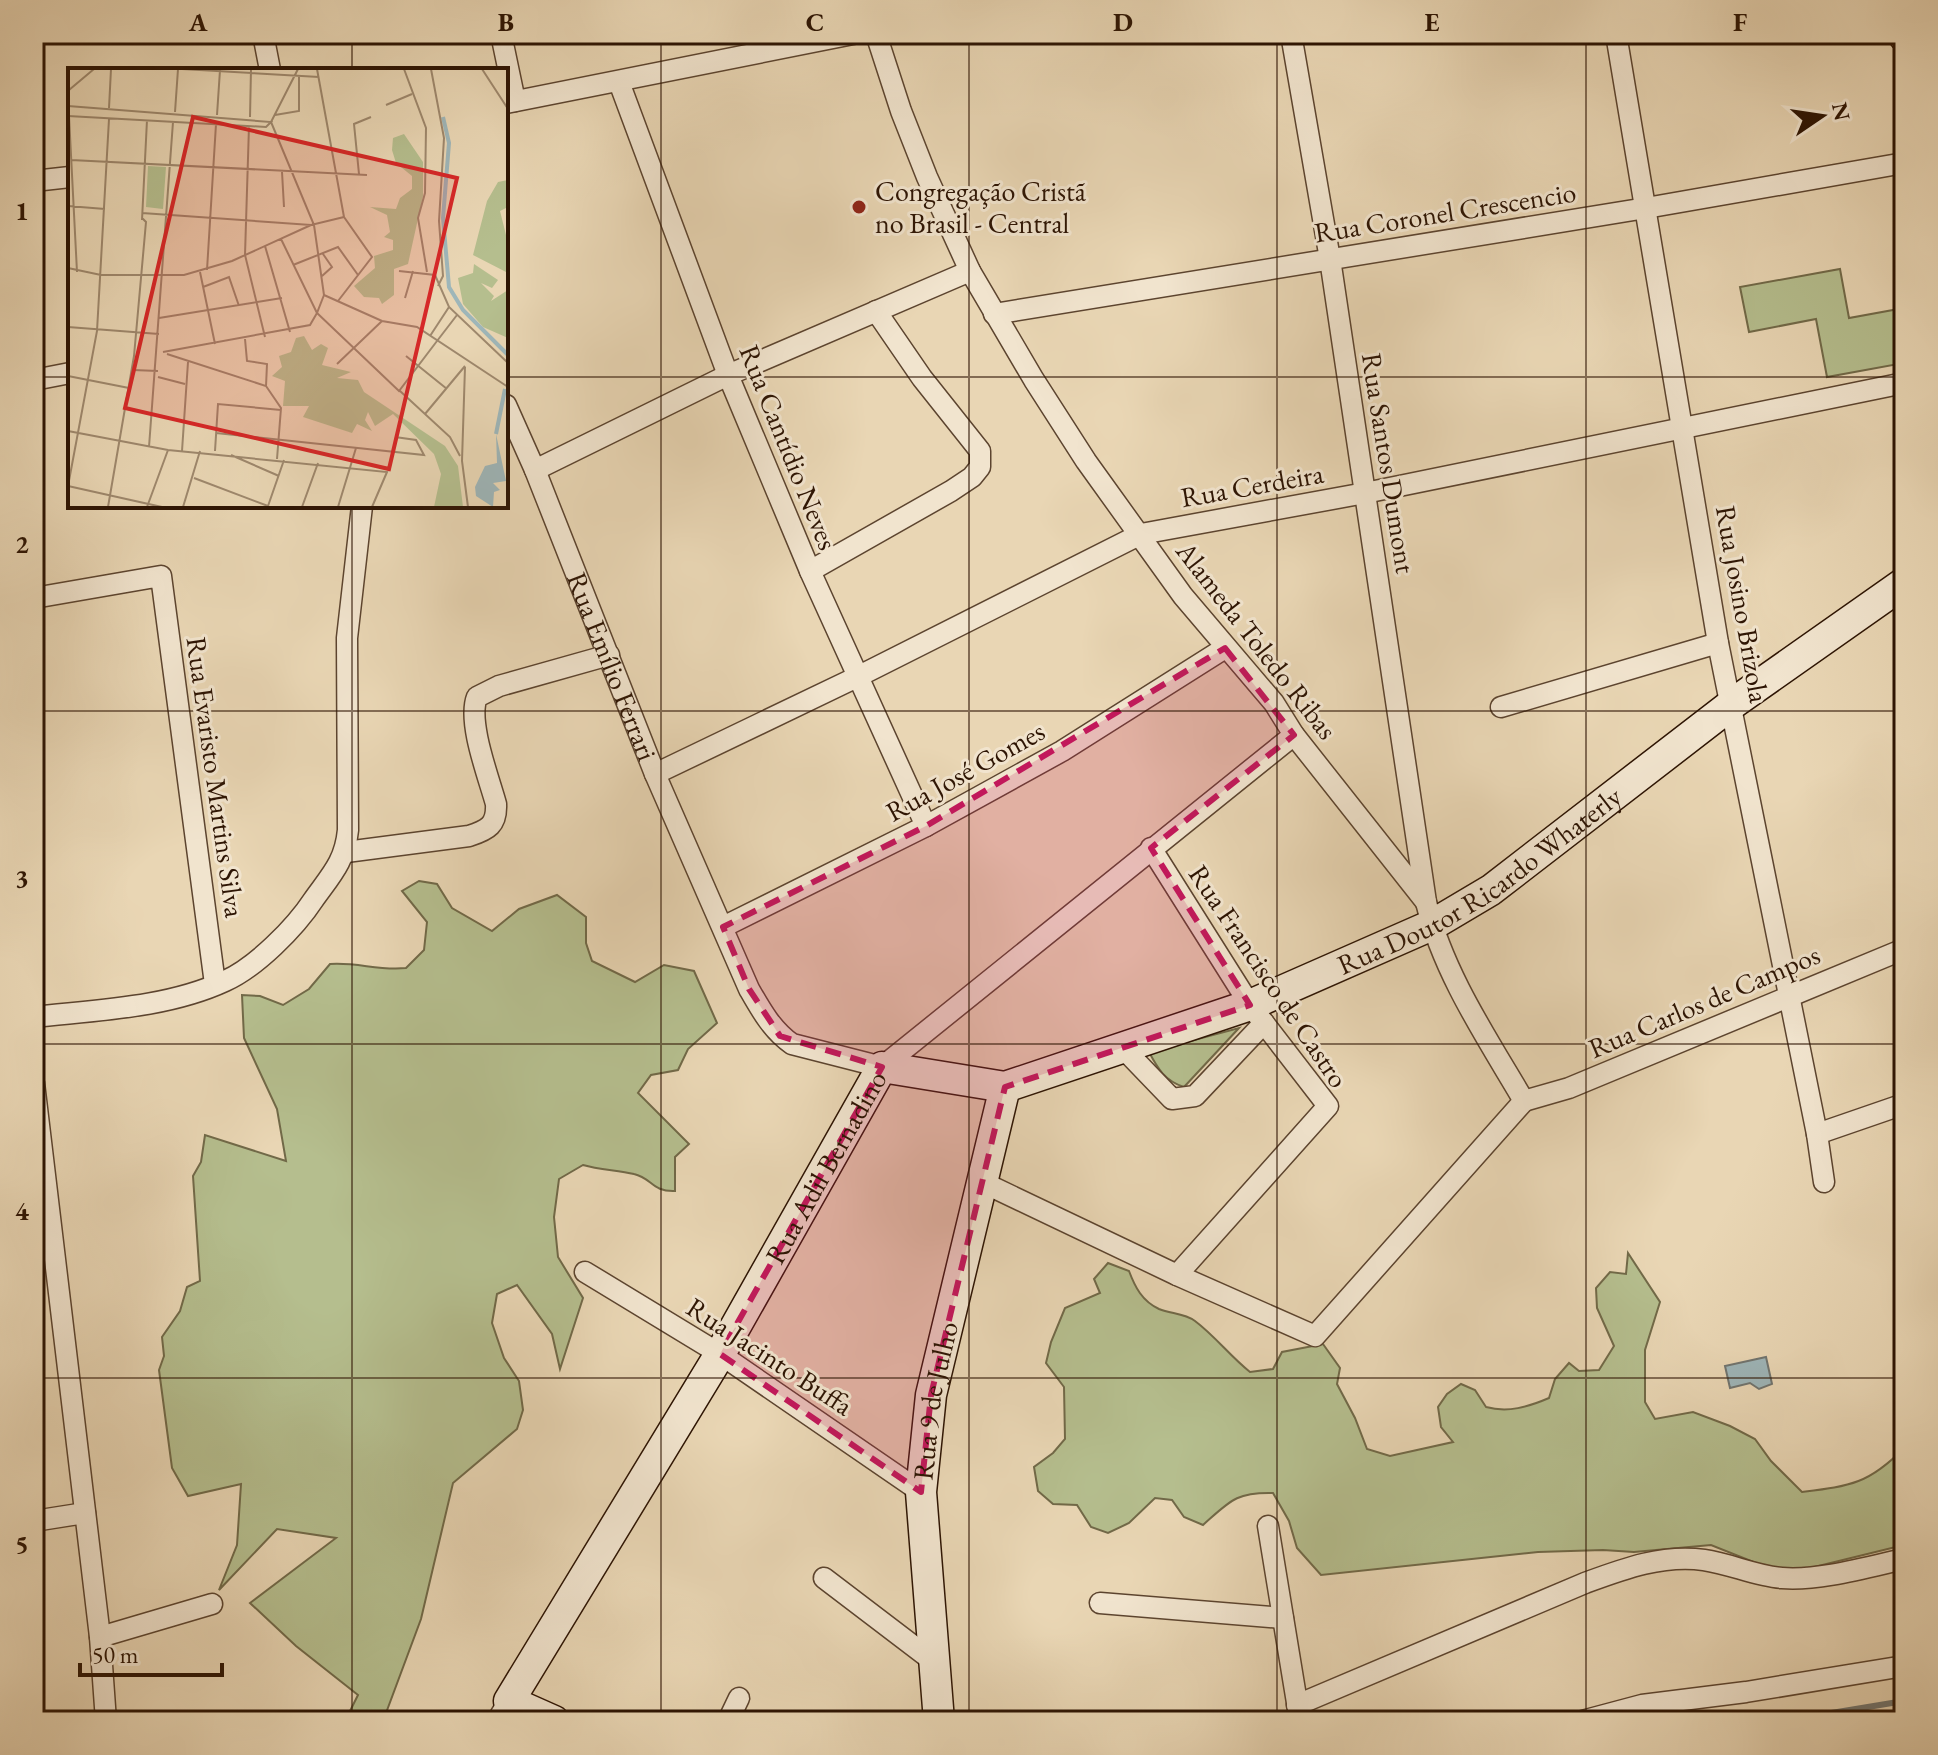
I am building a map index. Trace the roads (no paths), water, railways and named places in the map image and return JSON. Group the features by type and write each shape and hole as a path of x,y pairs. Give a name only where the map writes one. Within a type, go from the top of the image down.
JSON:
{"main road":[{"name":"Rua Doutor Ricardo Whaterly","path":"1005,1087 1121,1046 1257,1014 1429,914 1491,890 1732,704 1904,583"},
{"path":"882,1067 1005,1087"},
{"name":"Rua Adil Bernadino","path":"503,1711 720,1354 882,1067"},
{"name":"Rua 9 de Julho","path":"939,1721 921,1492 931,1395 1005,1087"},
{"path":"503,1711 554,1721"}],"street":[{"path":"263,34 270,68"},
{"path":"501,34 506,68"},
{"path":"510,102 853,34"},
{"name":"Alameda Toledo Ribas","path":"876,34 922,164 970,271 994,314 1086,461 1183,596 1274,703 1294,735 1429,914 1461,990 1524,1101"},
{"name":"Rua Santos Dumont","path":"1291,34 1330,259 1429,914"},
{"name":"Rua Josino Brizola","path":"1616,34 1718,643 1824,1182"},
{"name":"Rua Cantídio Neves","path":"619,82 728,375 810,571 926,826"},
{"name":"Rua Coronel Crescencio","path":"994,314 1904,163"},
{"path":"34,181 68,177"},
{"path":"535,470 728,375 970,271"},
{"path":"810,571 951,491 972,477 982,460 971,438 922,378 876,311"},
{"path":"34,380 68,373"},
{"name":"Rua Cerdeira","path":"655,774 857,677 1141,534 1365,493 1904,383"},
{"name":"Rua Emílio Ferrari","path":"508,409 535,470 655,774 749,989 766,1019 780,1036 792,1044 882,1067"},
{"path":"34,1017 156,1003 226,981 271,948 301,919 346,852 347,638 362,508"},
{"name":"Rua Evaristo Martins Silva","path":"34,598 161,576 215,984"},
{"path":"1501,707 1718,643"},
{"name":"Rua José Gomes","path":"723,927 926,826 1062,751 1225,648"},
{"path":"346,852 469,836 486,831 497,816 475,722 473,706 477,697 499,686 609,655"},
{"name":"Rua Adil Bernadino","path":"882,1067 1294,735"},
{"name":"Rua Francisco de Castro","path":"1151,848 1257,1014 1328,1106 1177,1275"},
{"name":"Rua Carlos de Campos","path":"1524,1101 1569,1088 1904,949"},
{"path":"1121,1046 1172,1099 1195,1096 1257,1014"},
{"path":"34,1083 100,1637 106,1721"},
{"path":"982,1182 1177,1275 1315,1336 1524,1101"},
{"path":"1817,1134 1904,1104"},
{"name":"Rua Jacinto Buffa","path":"585,1272 720,1354 921,1492"},
{"path":"34,1521 85,1513"},
{"path":"1268,1526 1298,1713 1585,1583 1630,1566 1701,1559 1781,1578 1798,1579 1904,1559"},
{"path":"824,1578 933,1661"},
{"path":"1100,1603 1283,1618"},
{"path":"100,1637 212,1604"},
{"path":"1582,1721 1642,1705 1746,1692 1904,1666"},
{"path":"728,1721 739,1698"}],"water":[{"path":"1766,1357 1772,1384 1759,1389 1750,1383 1730,1388 1725,1366"}],"waterway":[{"path":"1783,1721 1904,1701"}],"place":[{"name":"Congregação Cristã no Brasil - Central","path":"859,207"}]}
